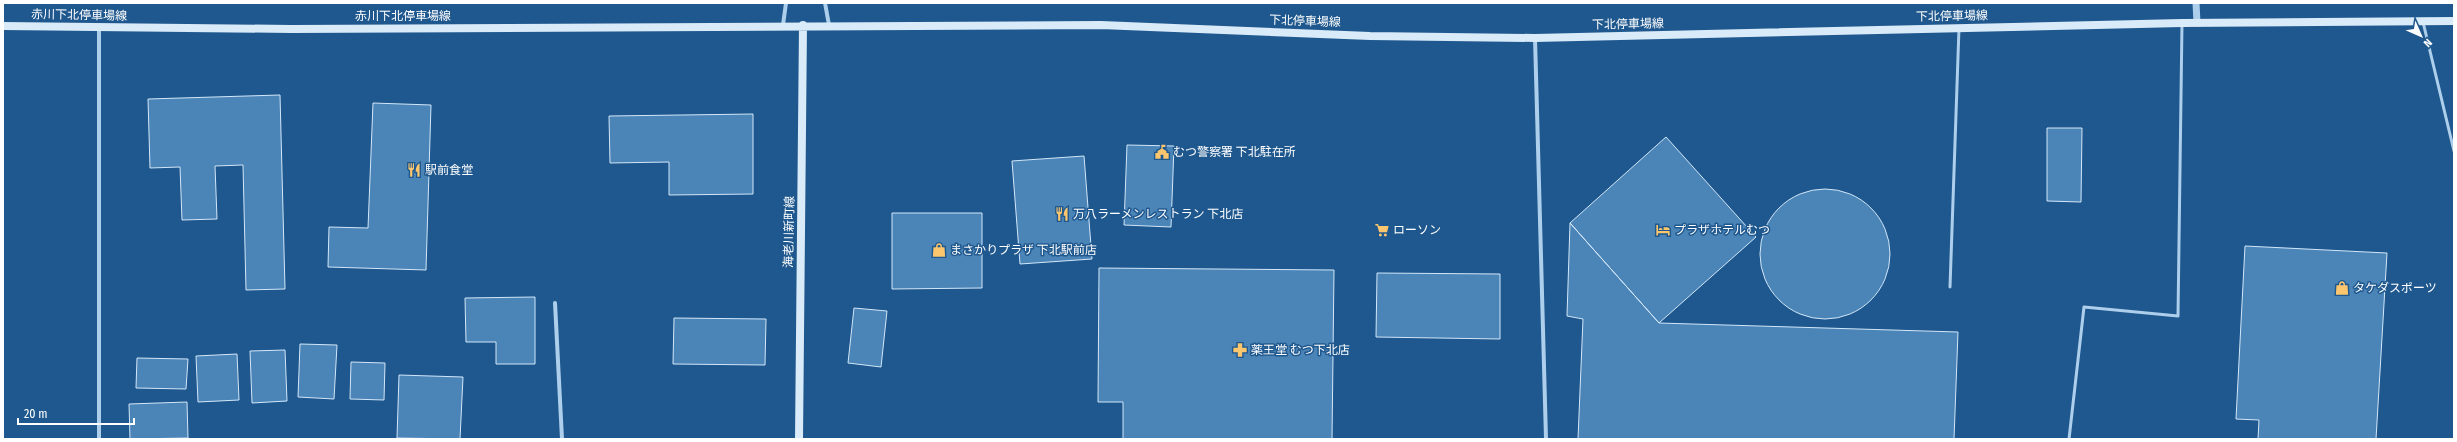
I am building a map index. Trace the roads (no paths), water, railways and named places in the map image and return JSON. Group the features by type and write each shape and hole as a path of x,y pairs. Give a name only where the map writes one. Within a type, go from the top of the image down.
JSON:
{"main road":[{"name":"下北停車場線","path":"803,25 1101,25 1370,36 1535,38 2182,23 2454,21"},
{"name":"赤川下北停車場線","path":"3,26 99,28 803,25"},
{"name":"海老川新町線","path":"799,439 803,25"}],"street":[{"path":"783,25 786,3"},
{"path":"825,3 829,25"},
{"path":"2196,3 2197,23"},
{"path":"99,28 99,439"},
{"path":"1535,38 1546,439"},
{"path":"555,303 562,439"}],"lane":[{"path":"2422,21 2454,151"},
{"path":"2069,439 2084,306 2178,316 2182,23"},
{"path":"1950,287 1960,28"}],"place":[{"name":"むつ警察署 下北駐在所","path":"1162,152"},
{"name":"駅前食堂","path":"414,170"},
{"name":"万八ラーメンレストラン 下北店","path":"1062,214"},
{"name":"ローソン","path":"1382,230"},
{"name":"プラザホテルむつ","path":"1663,230"},
{"name":"まさかりプラザ 下北駅前店","path":"939,250"},
{"name":"タケダスポーツ","path":"2342,288"},
{"name":"薬王堂 むつ下北店","path":"1240,350"}]}
